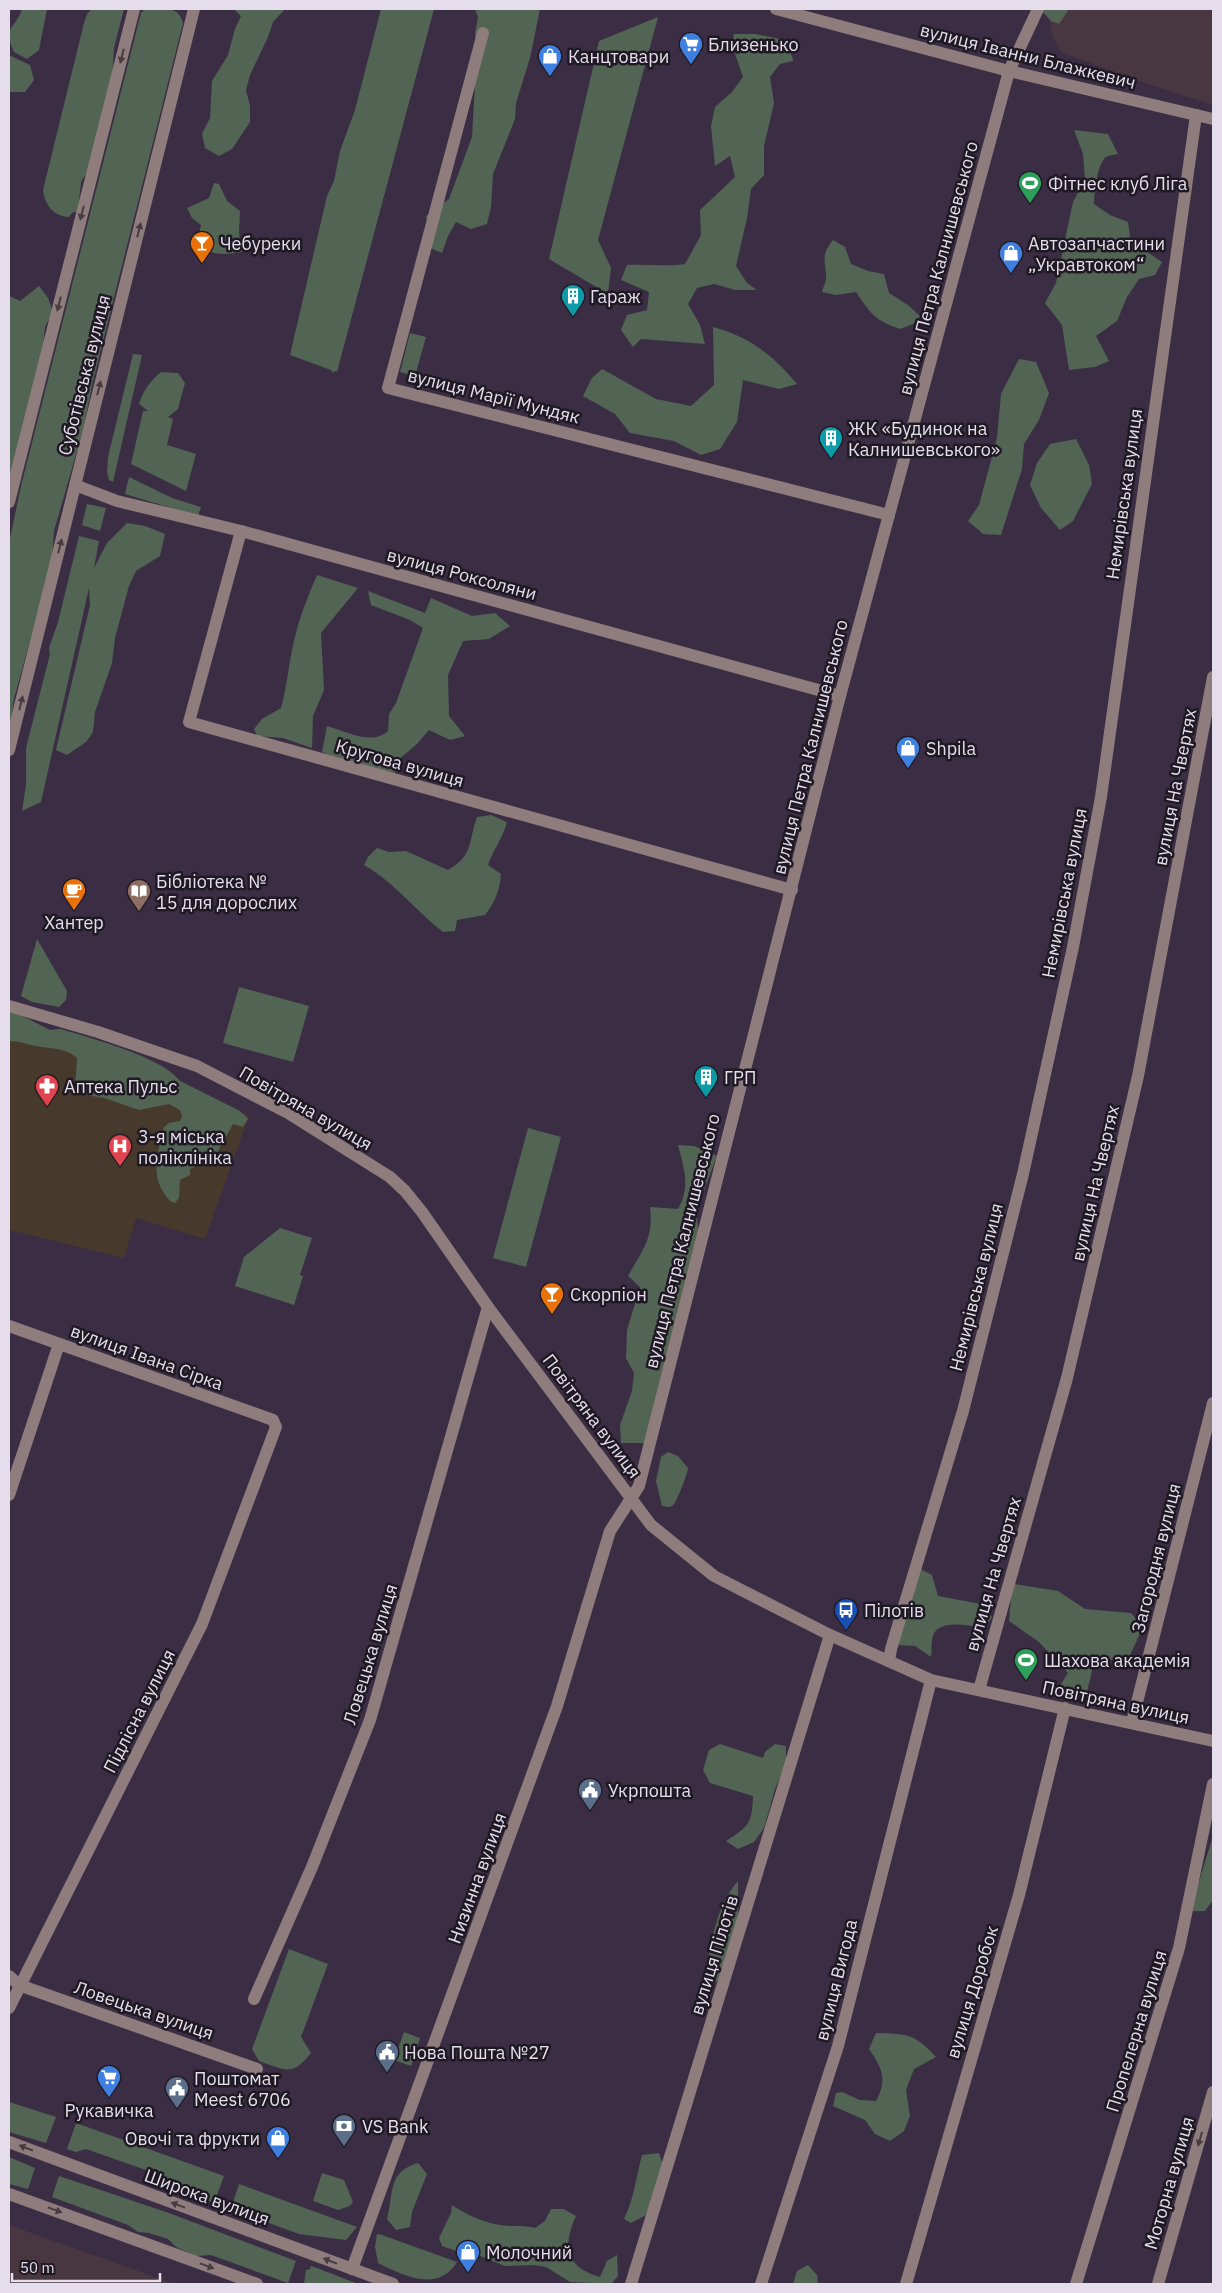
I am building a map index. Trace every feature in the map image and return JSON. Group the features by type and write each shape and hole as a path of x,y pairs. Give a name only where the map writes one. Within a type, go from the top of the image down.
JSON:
{"street":[{"path":"9,502 134,9"},
{"name":"Суботівська вулиця","path":"9,750 194,9"},
{"name":"вулиця Іванни Блажкевич","path":"776,9 1009,71 1213,119"},
{"name":"вулиця Петра Калнишевського","path":"632,1498 639,1486 840,696 1009,71 1038,9"},
{"name":"вулиця Марії Мундяк","path":"483,33 388,388 889,515"},
{"name":"Немирівська вулиця","path":"889,1661 890,1649 963,1411 1023,1174 1073,947 1101,797 1196,116"},
{"name":"вулиця Роксоляни","path":"75,485 117,501 240,531 840,696"},
{"name":"Кругова вулиця","path":"240,531 189,722 792,890"},
{"name":"вулиця На Чвертях","path":"979,1690 1067,1378 1136,1085 1213,677"},
{"name":"Повітряна вулиця","path":"9,1006 98,1032 197,1066 313,1128 390,1177 405,1191 422,1212 488,1307 651,1525 714,1576 830,1635 931,1680 1213,1741"},
{"name":"Ловецька вулиця","path":"254,1999 312,1867 370,1720 488,1307"},
{"name":"вулиця Івана Сірка","path":"9,1326 273,1420"},
{"path":"9,1495 59,1344"},
{"name":"Загородня вулиця","path":"1132,1722 1213,1403"},
{"name":"Підлісна вулиця","path":"9,2008 202,1624 276,1427 273,1420"},
{"name":"Низинна вулиця","path":"352,2269 557,1706 610,1531 632,1498"},
{"name":"вулиця Пілотів","path":"631,2284 830,1635"},
{"name":"вулиця Вигода","path":"761,2284 838,2046 931,1680"},
{"name":"вулиця Доробок","path":"906,2284 1019,1895 1065,1708"},
{"name":"Пропелерна вулиця","path":"1076,2284 1179,1948 1213,1784"},
{"path":"9,1976 19,1985"},
{"name":"Ловецька вулиця","path":"19,1985 257,2069"},
{"name":"Моторна вулиця","path":"1158,2284 1213,2092"},
{"name":"Широка вулиця","path":"9,2142 392,2284"},
{"path":"9,2194 257,2284"}],"shaded area":[{"path":"1055,9 1213,9 1213,105 1130,78 1061,52 1052,34 1050,19"},
{"name":"3-я міська поліклініка","path":"9,1029 174,1078 249,1116 205,1239 136,1218 124,1258 9,1230"},
{"path":"9,2225 175,2284 9,2284"}],"green space":[{"path":"163,8 173,10 181,17 183,23 93,381 83,430 54,531 52,560 14,699 9,734 9,543 21,486 141,13 145,9"},
{"path":"22,9 47,9 39,50 27,59 14,52 9,37 11,28"},
{"path":"92,9 124,9 114,48 112,81 89,169 81,182 78,212 73,212 69,217 58,214 51,209 43,190 84,23 87,14"},
{"path":"234,9 285,9 273,22 250,75 246,90 250,106 250,122 232,149 219,156 205,148 202,134 210,118 212,81 228,55 235,29 241,16"},
{"path":"381,9 434,9 337,372 334,371 333,373 331,370 290,355 327,196 334,181 340,151 355,110"},
{"path":"475,9 540,9 530,58 516,103 515,119 493,174 491,207 487,224 471,229 456,222 448,236 442,253 430,248 426,216 449,199 472,137 477,50 475,33 478,17"},
{"path":"1044,9 1069,9 1059,24 1051,21 1042,11"},
{"path":"658,17 598,240 611,268 608,294 549,259 599,41"},
{"path":"734,34 756,34 785,40 793,59 793,61 780,64 770,77 774,103 764,146 764,175 751,189 747,218 736,266 747,283 757,290 735,290 714,284 697,288 688,304 700,325 705,344 641,339 633,347 621,330 627,315 647,310 649,292 621,280 627,265 685,264 701,235 700,210 735,177 730,156 715,166 711,126 715,107 732,92 743,77 732,45"},
{"path":"9,55 30,65 34,80 25,92 9,92"},
{"path":"1074,130 1108,134 1118,154 1106,157 1100,166 1095,187 1094,204 1110,215 1128,222 1130,237 1162,262 1155,275 1139,279 1127,297 1117,321 1096,336 1109,361 1095,367 1069,370 1062,325 1045,303 1056,283 1073,202 1085,180 1083,154"},
{"path":"214,183 219,184 227,201 240,211 239,233 242,252 218,254 207,251 197,244 201,225 192,218 187,208 209,198"},
{"path":"833,240 845,247 851,264 868,271 884,274 889,293 908,305 920,316 913,324 900,329 884,323 870,311 856,292 836,295 822,292 826,278 825,254"},
{"path":"39,286 48,298 53,312 45,327 42,357 9,484 9,296 20,301"},
{"path":"713,327 738,336 760,348 779,364 797,384 779,389 743,380 737,422 720,449 701,455 674,441 630,433 615,414 583,396 592,378 602,369 656,399 691,406 714,385"},
{"path":"410,333 426,337 415,376 400,372"},
{"path":"133,354 142,355 113,482 109,480 107,472 108,457"},
{"path":"1019,359 1036,362 1049,393 1039,420 1024,444 1022,469 1001,535 983,534 968,521 979,505 997,438 1001,394"},
{"path":"161,372 178,373 185,383 178,409 168,417 173,419 167,445 196,454 186,491 131,464 143,411 148,411 139,404 147,386"},
{"path":"1076,439 1089,465 1092,484 1073,521 1060,530 1041,508 1030,485 1037,463 1050,444"},
{"path":"129,477 172,498 201,507 198,516 125,494"},
{"path":"87,504 106,508 100,531 82,525"},
{"path":"127,523 145,526 165,534 160,556 136,571 129,586 115,638 112,663 95,712 93,732 86,742 67,755 56,750 90,605 89,588 41,802 22,811 26,785 26,748 50,654 49,648 58,622 79,536 99,541 94,568 107,543"},
{"path":"317,575 358,588 321,633 324,690 313,716 312,748 283,738 257,736 254,729 262,719 281,708 298,626"},
{"path":"368,591 425,613 431,598 472,616 495,613 510,626 489,639 463,641 448,675 449,716 465,736 450,740 429,730 417,744 398,760 395,773 350,764 322,752 327,726 366,737 382,735 388,731 389,714 396,703 423,628 410,620 371,605"},
{"path":"491,815 507,822 488,865 501,874 498,891 485,915 457,920 455,931 443,932 395,888 364,865 368,857 377,848 389,852 406,851 448,870 462,859 466,853 477,817"},
{"path":"37,939 67,991 66,1000 59,1007 32,1002 21,996"},
{"path":"239,987 309,1006 293,1062 223,1043"},
{"path":"9,1009 50,1030 61,1029 142,1056 171,1072 180,1081 240,1111 248,1119 243,1127 233,1124 217,1153 213,1165 196,1166 190,1169 190,1175 180,1180 179,1198 175,1203 170,1201 159,1183 157,1156 164,1127 169,1123 180,1121 182,1116 180,1110 169,1104 139,1110 104,1098 86,1095 75,1089 77,1058 62,1050 9,1041"},
{"path":"528,1128 561,1137 526,1267 493,1258"},
{"path":"678,1145 694,1146 717,1156 696,1211 700,1242 649,1443 621,1443 620,1425 632,1391 634,1373 626,1358 627,1330 640,1287 628,1276 646,1244 651,1218 650,1207 678,1209 682,1201 685,1177"},
{"path":"280,1228 312,1238 300,1275 303,1276 294,1305 235,1286 244,1257"},
{"path":"668,1452 678,1456 688,1468 678,1497 673,1505 669,1507 662,1506 656,1481 661,1457"},
{"path":"920,1569 932,1575 938,1596 981,1604 992,1617 985,1628 956,1624 936,1630 932,1641 931,1657 915,1646 898,1645"},
{"path":"1015,1584 1058,1591 1085,1609 1131,1613 1143,1627 1126,1664 1109,1659 1098,1660 1094,1662 1087,1692 1083,1694 1056,1692 1068,1673 1039,1642 1009,1621 1012,1587"},
{"path":"720,1744 763,1758 765,1752 775,1744 786,1746 786,1763 775,1789 764,1828 754,1842 738,1849 726,1841 740,1832 748,1823 752,1813 753,1796 710,1783 703,1770 709,1750"},
{"path":"1213,1836 1213,1900 1205,1911 1193,1911 1196,1891"},
{"path":"738,1881 738,1916 720,1978 714,1984 705,1980 715,1928 724,1904"},
{"path":"289,1949 328,1964 301,2037 311,2053 299,2066 282,2069 259,2061 252,2049"},
{"path":"404,2032 420,2038 411,2066 394,2060"},
{"path":"876,2033 909,2036 922,2043 936,2057 914,2069 906,2090 910,2116 904,2131 890,2141 875,2134 865,2120 833,2106 836,2093 842,2092 860,2100 876,2101 882,2087 882,2074 869,2049"},
{"path":"9,2102 56,2117 46,2143 9,2132"},
{"path":"76,2123 224,2176 214,2203 164,2186 160,2175 86,2149 76,2152 67,2149"},
{"path":"659,2153 664,2168 646,2215 631,2223 624,2219 633,2196 642,2155"},
{"path":"9,2157 35,2168 28,2189 9,2184"},
{"path":"418,2163 427,2174 412,2212 410,2227 396,2230 387,2219 396,2178 408,2167"},
{"path":"322,2173 344,2180 353,2202 350,2206 338,2210 313,2201"},
{"path":"59,2176 169,2213 296,2261 288,2283 211,2255 196,2256 176,2247 168,2239 149,2233 138,2232 128,2225 52,2197"},
{"path":"239,2184 357,2227 346,2240 299,2234 231,2209"},
{"path":"452,2205 465,2213 488,2222 504,2226 535,2228 545,2221 551,2209 564,2209 576,2216 568,2246 574,2261 580,2268 600,2277 607,2261 617,2255 618,2276 611,2284 570,2282 546,2267 534,2265 505,2266 478,2255 459,2252 442,2246 439,2238 451,2213"},
{"path":"377,2234 457,2262 440,2277 420,2279 409,2277 378,2263 375,2247"},
{"path":"808,2265 817,2275 818,2284 793,2284 797,2271"},
{"path":"311,2266 358,2284 304,2284 306,2270 310,2269"}],"place":[{"name":"Близенько","path":"691,65"},
{"name":"Канцтовари","path":"550,77"},
{"name":"Фітнес клуб Ліга","path":"1030,204"},
{"name":"Чебуреки","path":"202,264"},
{"name":"Автозапчастини „Укравтоком“","path":"1011,274"},
{"name":"Гараж","path":"573,317"},
{"name":"ЖК «Будинок на Калнишевського»","path":"831,459"},
{"name":"Shpila","path":"908,769"},
{"name":"Хантер","path":"74,911"},
{"name":"Бібліотека № 15 для дорослих","path":"139,912"},
{"name":"ГРП","path":"706,1098"},
{"name":"Аптека Пульс","path":"47,1107"},
{"name":"3-я міська поліклініка","path":"120,1167"},
{"name":"Скорпіон","path":"552,1315"},
{"name":"Пілотів","path":"846,1631"},
{"name":"Шахова академія","path":"1026,1681"},
{"name":"Укрпошта","path":"590,1811"},
{"name":"Нова Пошта №27","path":"387,2073"},
{"name":"Рукавичка","path":"109,2098"},
{"name":"Поштомат Meest 6706","path":"177,2109"},
{"name":"VS Bank","path":"344,2147"},
{"name":"Овочі та фрукти","path":"278,2159"},
{"name":"Молочний","path":"468,2273"}]}
